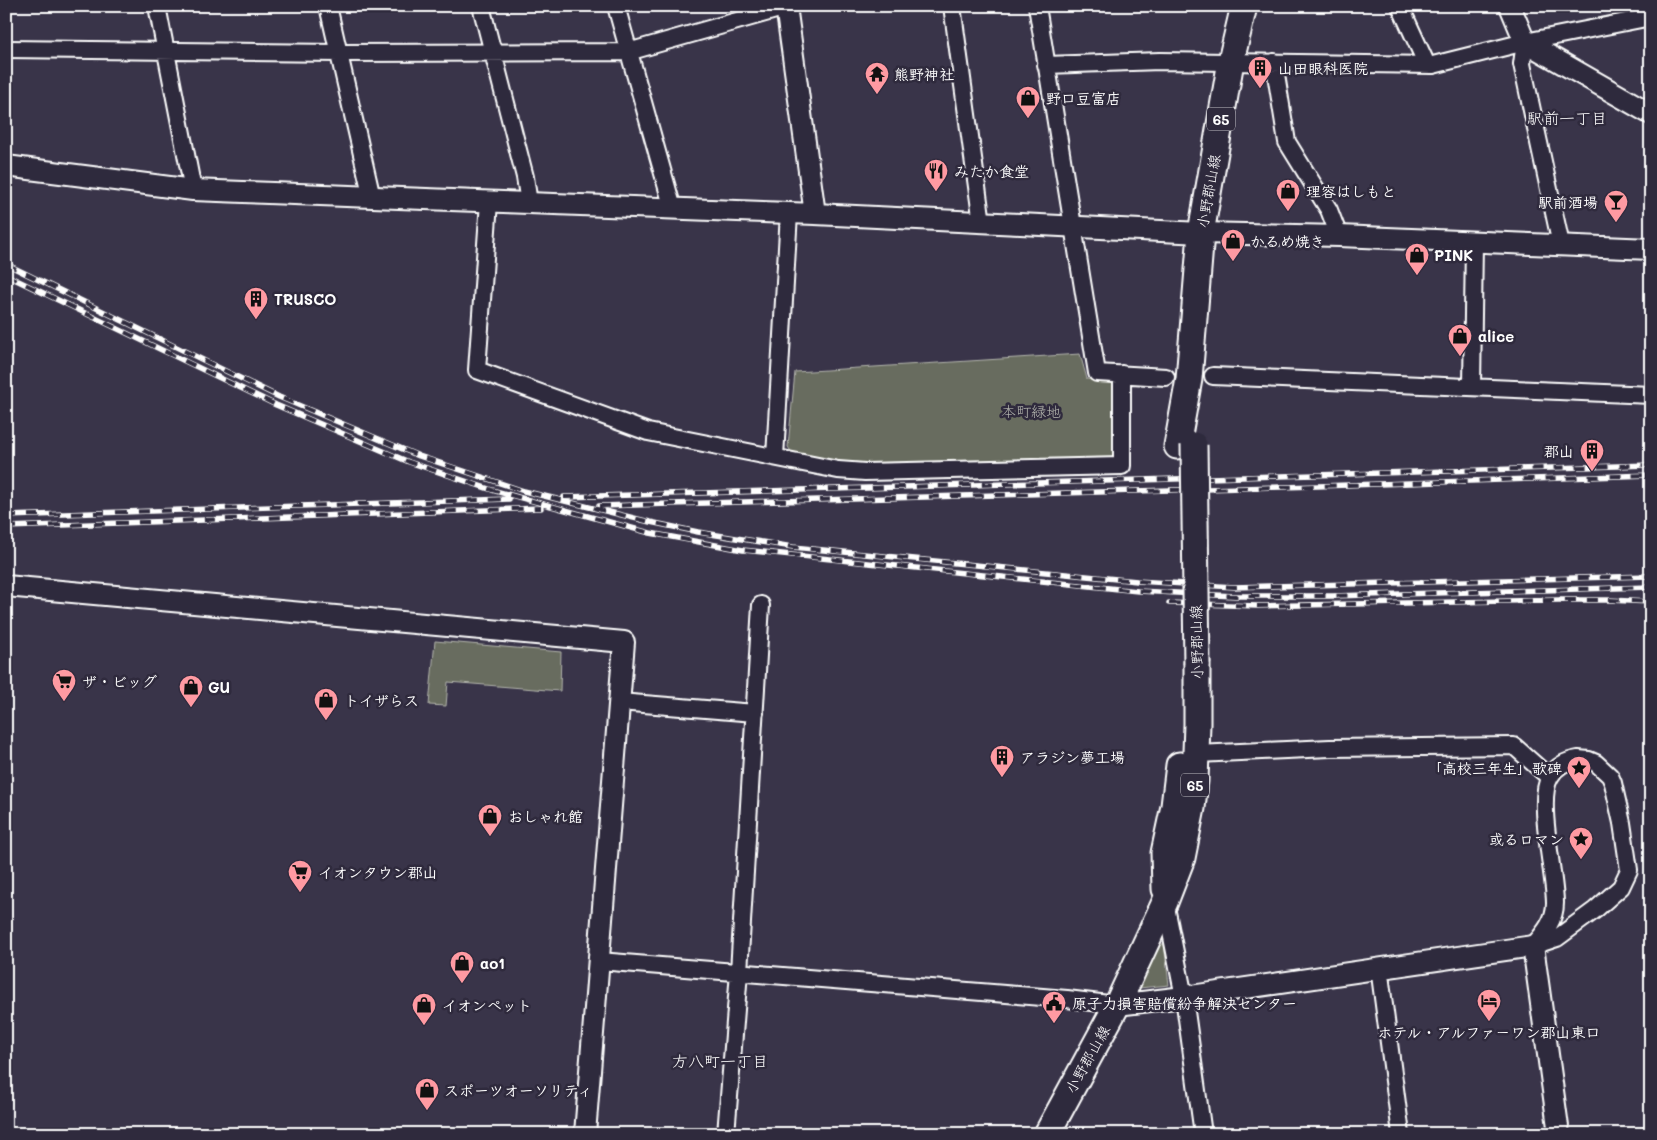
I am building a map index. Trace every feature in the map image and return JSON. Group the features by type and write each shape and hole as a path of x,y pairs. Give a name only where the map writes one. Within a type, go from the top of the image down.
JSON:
{"main road":[{"name":"小野郡山線","path":"1047,1134 1117,1005 1165,902 1182,858 1187,837 1197,754 1189,663 1186,445 1190,377 1201,233 1231,62 1244,6"},
{"name":"小野郡山線","path":"1165,902 1164,853 1174,806 1189,663"}],"street":[{"path":"157,6 193,190"},
{"path":"328,6 372,198"},
{"path":"481,6 525,178 529,203"},
{"path":"616,6 673,209"},
{"path":"952,6 982,223"},
{"path":"1037,6 1097,373 1651,395"},
{"path":"1400,6 1427,65"},
{"path":"1510,6 1525,42 1522,64 1561,246"},
{"path":"6,49 339,53 628,52 787,7 815,214"},
{"path":"1046,65 1160,61 1433,65 1525,42 1651,17"},
{"path":"1525,42 1651,114"},
{"path":"1274,62 1287,142 1329,210 1339,236"},
{"path":"6,166 193,190 815,214 1201,233 1339,236 1651,249"},
{"path":"489,202 477,370 648,432 838,470 865,472 1122,466 1122,374"},
{"path":"775,457 790,213"},
{"path":"1472,387 1474,242"},
{"path":"6,586 624,642 585,1134"},
{"path":"726,1134 739,972 761,605"},
{"path":"619,702 755,713"},
{"path":"1197,754 1330,748 1514,746 1549,777"},
{"path":"599,961 1067,999 1117,1005 1533,946 1557,938 1595,910 1621,887 1629,870 1613,783 1610,776 1596,763 1589,760 1578,759 1563,764 1549,777 1544,798 1555,903 1550,923 1533,946 1559,1134"},
{"path":"1165,902 1184,997 1203,1134"},
{"path":"1379,967 1401,1134"}],"green space":[{"name":"本町緑地","path":"1080,354 1087,379 1119,384 1118,462 864,466 795,457 788,447 795,372"},
{"path":"435,641 561,652 560,691 448,682 446,706 429,705"},
{"path":"1160,944 1164,944 1169,985 1139,988"}],"railway":[{"path":"6,264 279,397 419,456 524,491 698,532 793,547 1137,581 1234,587 1651,576"},
{"path":"6,275 276,405 409,462 492,490 650,533 743,550 1138,591 1235,596 1332,596 1651,587"},
{"path":"564,497 1651,465"},
{"path":"599,506 1651,475"},
{"path":"6,516 509,499"},
{"path":"6,527 541,508"},
{"path":"1169,603 1257,606 1559,600 1651,602"}],"place":[{"name":"山田眼科医院","path":"1260,89"},
{"name":"熊野神社","path":"877,95"},
{"name":"野口豆富店","path":"1028,119"},
{"name":"みたか食堂","path":"936,192"},
{"name":"理容はしもと","path":"1288,212"},
{"name":"駅前酒場","path":"1616,223"},
{"name":"かるめ焼き","path":"1233,262"},
{"name":"PINK","path":"1417,276"},
{"name":"TRUSCO","path":"256,320"},
{"name":"alice","path":"1460,357"},
{"name":"郡山","path":"1592,472"},
{"name":"ザ・ビッグ","path":"64,702"},
{"name":"GU","path":"191,708"},
{"name":"トイザらス","path":"326,721"},
{"name":"アラジン夢工場","path":"1002,778"},
{"name":"「高校三年生」歌碑","path":"1579,789"},
{"name":"おしゃれ館","path":"490,837"},
{"name":"或るロマン","path":"1581,860"},
{"name":"イオンタウン郡山","path":"300,893"},
{"name":"ao1","path":"462,984"},
{"name":"ホテル・アルファ－ワン郡山東口","path":"1489,1022"},
{"name":"原子力損害賠償紛争解決センター","path":"1054,1024"},
{"name":"イオンペット","path":"424,1026"},
{"name":"スポーツオーソリティ","path":"427,1111"}],"district":[{"name":"駅前一丁目","path":"1567,117"},
{"name":"方八町一丁目","path":"720,1060"}]}
